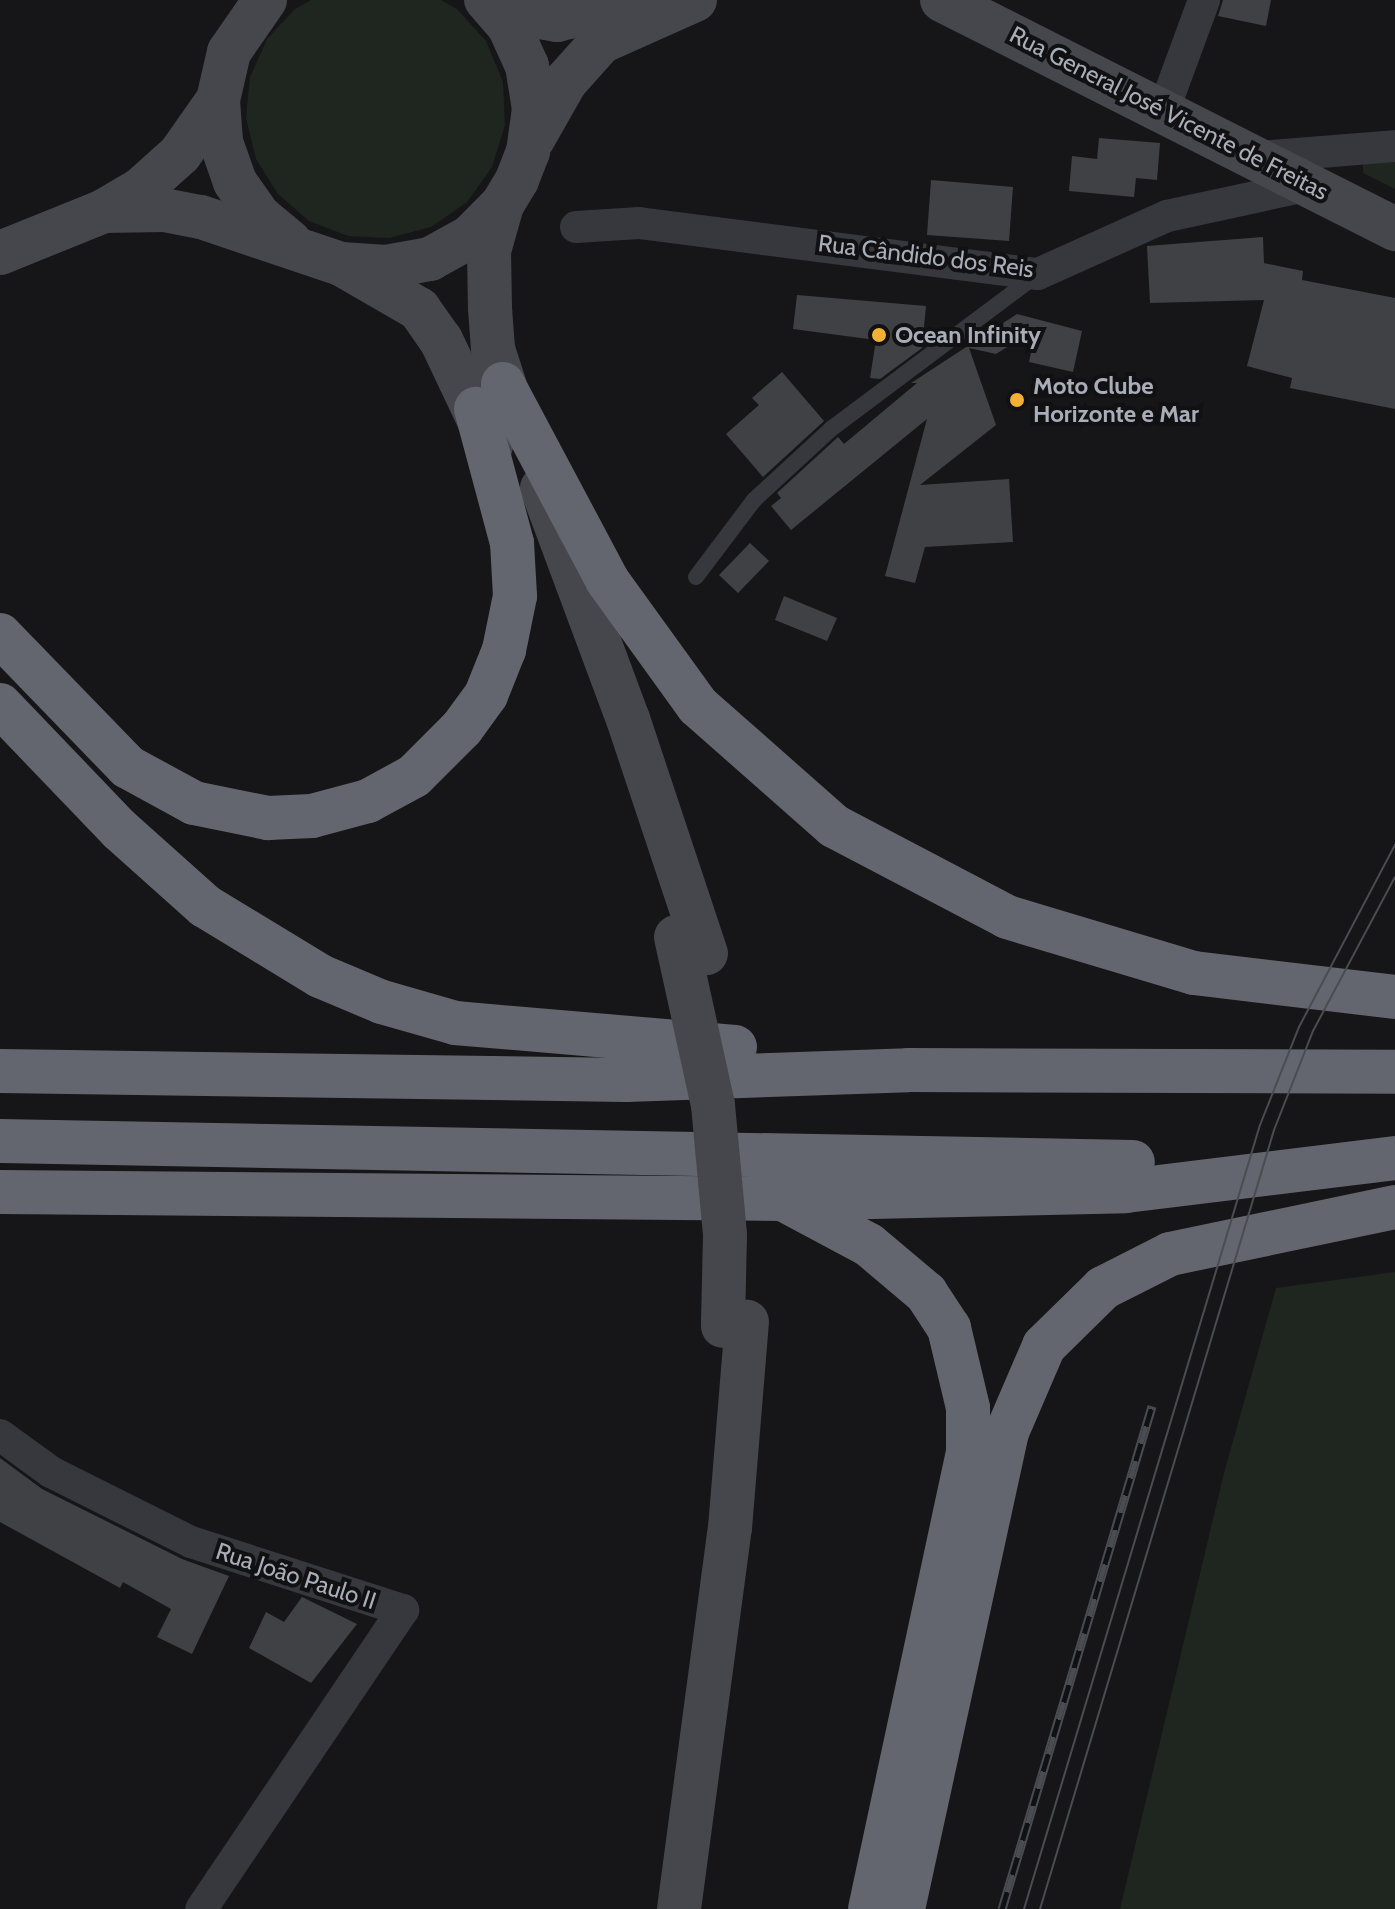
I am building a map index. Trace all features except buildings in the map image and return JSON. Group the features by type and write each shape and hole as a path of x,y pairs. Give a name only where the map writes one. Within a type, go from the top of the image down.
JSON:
{"highway":[{"path":"0,635 128,767 194,803 268,818 312,816 368,801 414,776 462,728 486,695 504,650 515,596 512,543 489,396"},
{"path":"489,396 607,580 698,706 834,826 1021,922 1194,973 1395,997"},
{"path":"0,705 120,830 205,906 320,976 382,1002 455,1023 527,1033 753,1048 908,1070"},
{"path":"0,1071 626,1080 908,1070 1395,1072"},
{"path":"0,1141 1121,1162 1395,1156"},
{"path":"0,1192 782,1199 1126,1191 1395,1156"},
{"path":"0,1218 207,1196"},
{"path":"782,1199 869,1245 926,1293 949,1328 968,1408 968,1452 870,1909"},
{"path":"903,1909 1007,1432 1044,1346 1103,1288 1170,1254 1395,1207"}],"main road":[{"path":"486,0 509,26 527,66 534,109 528,152"},
{"path":"494,0 523,14 557,20 641,0"},
{"path":"489,396 493,349 489,251 502,205 541,118 601,42 695,0"},
{"name":"Rua General José Vicente de Freitas","path":"942,0 1259,157 1395,229"},
{"path":"258,3 229,52 218,100 221,142 235,182 259,216 291,244"},
{"path":"0,253 104,211 141,189 180,154 218,100"},
{"path":"341,264 386,267 430,259 470,237 502,205"},
{"path":"104,211 176,212 291,244 341,264 419,309 489,396 628,719 736,1102 748,1233 651,1909"},
{"path":"679,1909 730,1528 735,1324"}],"street":[{"path":"1164,109 1204,0"},
{"path":"1259,157 1395,146"},
{"name":"Rua Cândido dos Reis","path":"576,227 639,223 1038,274 1167,216 1310,185"},
{"name":"Rua João Paulo II","path":"0,1435 51,1472 191,1542 403,1610 201,1909"}],"lane":[{"path":"696,577 754,500 831,429 1038,274"}],"shaded area":[{"path":"311,0 441,0 457,9 486,41 503,82 505,125 492,167 467,202 431,227 389,238 348,236 309,221 278,194 256,159 246,118 250,77 267,39 295,9"},
{"path":"1395,160 1395,189 1363,173 1363,161"},
{"path":"1395,1272 1395,1909 1120,1909 1224,1473 1276,1288"}],"tram line":[{"path":"1024,1909 1260,1125 1299,1027 1395,845"},
{"path":"1040,1909 1274,1130 1313,1031 1395,877"}],"railway":[{"path":"1002,1909 1152,1406"}],"place":[{"name":"Ocean Infinity","path":"879,335"},
{"name":"Moto Clube Horizonte e Mar","path":"1017,400"}]}
